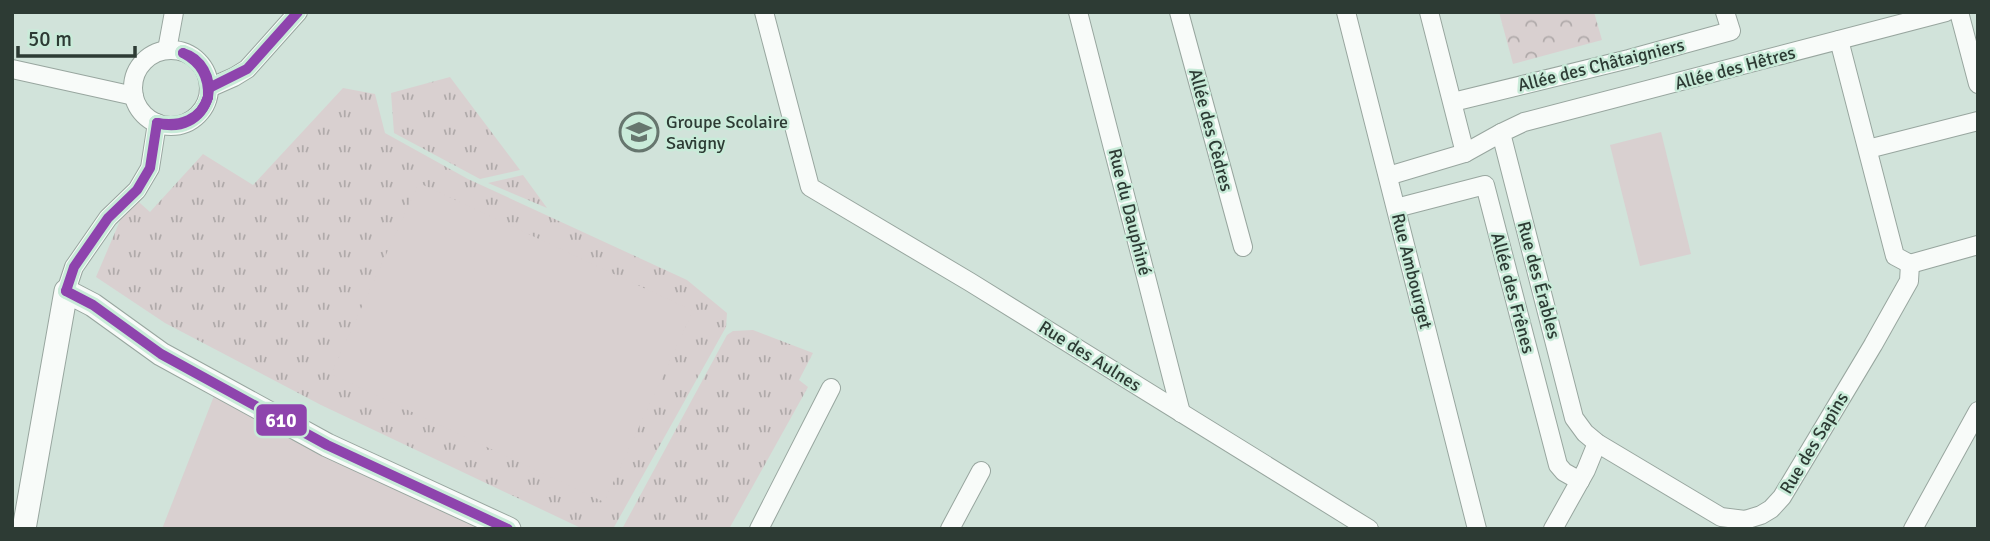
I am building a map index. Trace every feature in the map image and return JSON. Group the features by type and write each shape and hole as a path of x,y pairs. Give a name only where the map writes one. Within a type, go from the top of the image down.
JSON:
{"street":[{"path":"167,50 174,12"},
{"path":"209,88 247,69 298,12"},
{"name":"Rue des Aulnes","path":"764,12 810,187 970,282 1369,529"},
{"name":"Rue du Dauphiné","path":"1078,12 1181,412"},
{"name":"Allée des Cèdres","path":"1179,12 1243,247"},
{"name":"Rue Ambourget","path":"1346,12 1477,529"},
{"path":"1429,12 1465,153"},
{"name":"Allée des Châtaigniers","path":"1452,102 1731,31 1726,12"},
{"name":"Allée des Hêtres","path":"1501,133 1524,122 1946,12"},
{"path":"1959,12 1978,84"},
{"path":"1839,40 1895,256 1910,264 1978,245"},
{"path":"167,50 180,51 201,64 207,75 209,88 202,111 193,120 181,125 169,126 147,117 134,96 137,71 155,54 167,50"},
{"path":"12,69 134,96"},
{"path":"1868,149 1978,121"},
{"path":"24,529 66,291 74,267 108,218 137,190 150,168 157,123"},
{"path":"1388,176 1465,153 1501,133"},
{"name":"Rue des Érables","path":"1501,133 1574,418 1597,443"},
{"name":"Allée des Frênes","path":"1396,208 1485,185 1558,465 1564,472 1580,481"},
{"name":"Rue des Sapins","path":"1597,443 1721,517 1745,520 1761,515 1782,497 1873,345 1909,281 1910,264"},
{"path":"66,291 93,305 161,354 327,445 509,529"},
{"path":"759,529 831,388"},
{"path":"1913,529 1978,411"},
{"path":"1553,529 1580,481 1597,443"},
{"path":"950,529 981,471"}],"green space":[{"path":"1499,12 1594,12 1602,40 1513,64"},
{"path":"450,77 520,170 480,179 394,133 391,93"},
{"path":"343,88 375,94 385,133 468,179 687,280 727,313 726,327 613,529 583,529 321,405 165,323 96,277 131,195 150,212 203,154 253,185"},
{"path":"1661,132 1691,254 1640,266 1610,145"},
{"path":"523,175 547,208 488,183"},
{"path":"419,183 693,311 604,502 331,374"},
{"path":"753,330 813,353 799,380 808,387 729,529 622,529 727,335 733,331"},
{"path":"214,396 486,529 162,529"}],"transit line":[{"name":"610","path":"209,88 247,69 298,12"},
{"name":"610","path":"183,53 195,59 204,70 208,97"},
{"name":"610","path":"183,53 203,71 208,97"},
{"name":"610","path":"157,123 174,124 188,120 200,111 208,97"},
{"name":"610","path":"157,123 174,125 188,121 200,112 208,97"},
{"name":"610","path":"66,291 74,267 108,218 137,190 150,168 157,123"},
{"name":"610","path":"66,291 93,305 161,354 327,445 508,529"}],"place":[{"name":"Groupe Scolaire Savigny","path":"639,132"}]}
